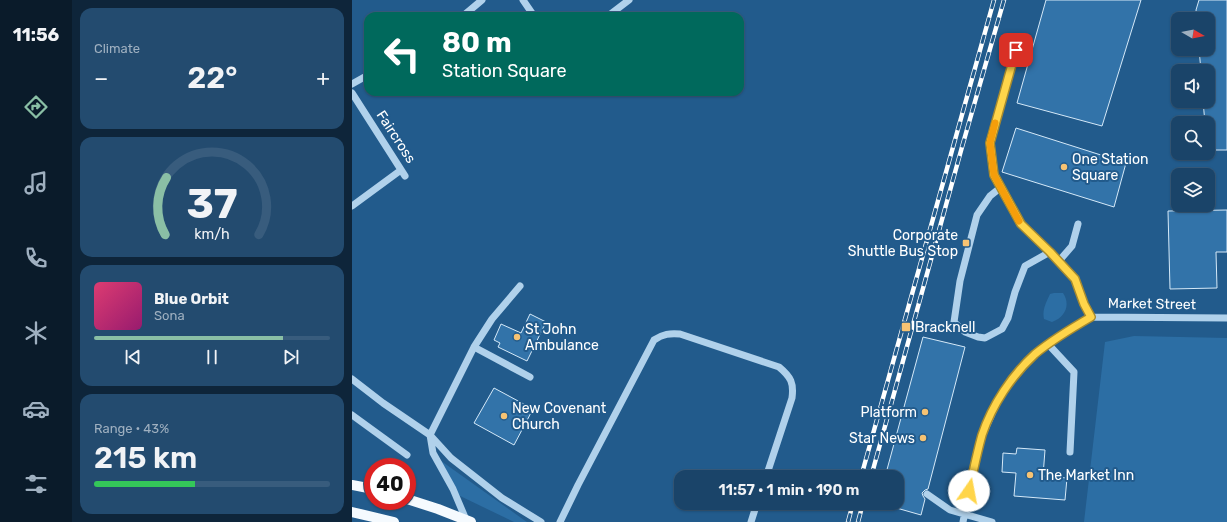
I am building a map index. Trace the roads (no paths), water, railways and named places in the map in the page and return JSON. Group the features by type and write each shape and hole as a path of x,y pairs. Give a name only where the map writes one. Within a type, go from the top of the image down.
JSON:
{"main road":[{"path":"352,485 364,487"},
{"path":"416,502 468,521"},
{"path":"352,512 394,522"}],"street":[{"path":"468,12 482,0"},
{"path":"523,0 531,12"},
{"path":"613,12 629,0"},
{"path":"1016,50 990,143 994,175 1021,224 1075,279 1084,304 1091,317"},
{"path":"352,82 364,77"},
{"name":"Faircross","path":"352,93 403,173 352,206"},
{"path":"1000,188 990,196 977,215 960,281 954,322 965,332 978,338 985,338 1002,329 1008,318 1015,292 1025,266 1050,252"},
{"path":"1059,261 1072,246 1078,224"},
{"path":"468,521 433,453 430,435 474,347 492,318 520,286"},
{"name":"Market Street","path":"964,518 978,453 990,416 1000,396 1012,380 1035,354 1048,344 1091,317 1227,318"},
{"path":"560,522 654,340 665,334 680,334 779,367 791,379 793,388 792,398 768,470"},
{"path":"1048,344 1074,372 1070,452"},
{"path":"474,347 530,377"},
{"path":"352,379 383,403 430,435 451,458 497,494 541,522"},
{"path":"352,414 407,455"},
{"path":"927,494 964,518 992,522"},
{"path":"751,522 755,510"}],"railway":[{"path":"863,470 994,0"},
{"path":"873,470 1004,0"},
{"path":"848,522 851,510"},
{"path":"858,522 861,510"}],"place":[{"name":"One Station Square","path":"1064,167"},
{"name":"Corporate Shuttle Bus Stop","path":"966,243"},
{"name":"Bracknell","path":"906,327"},
{"name":"St John Ambulance","path":"517,337"},
{"name":"Platform","path":"925,412"},
{"name":"New Covenant Church","path":"504,416"},
{"name":"Star News","path":"923,438"},
{"name":"The Market Inn","path":"1030,475"}]}
